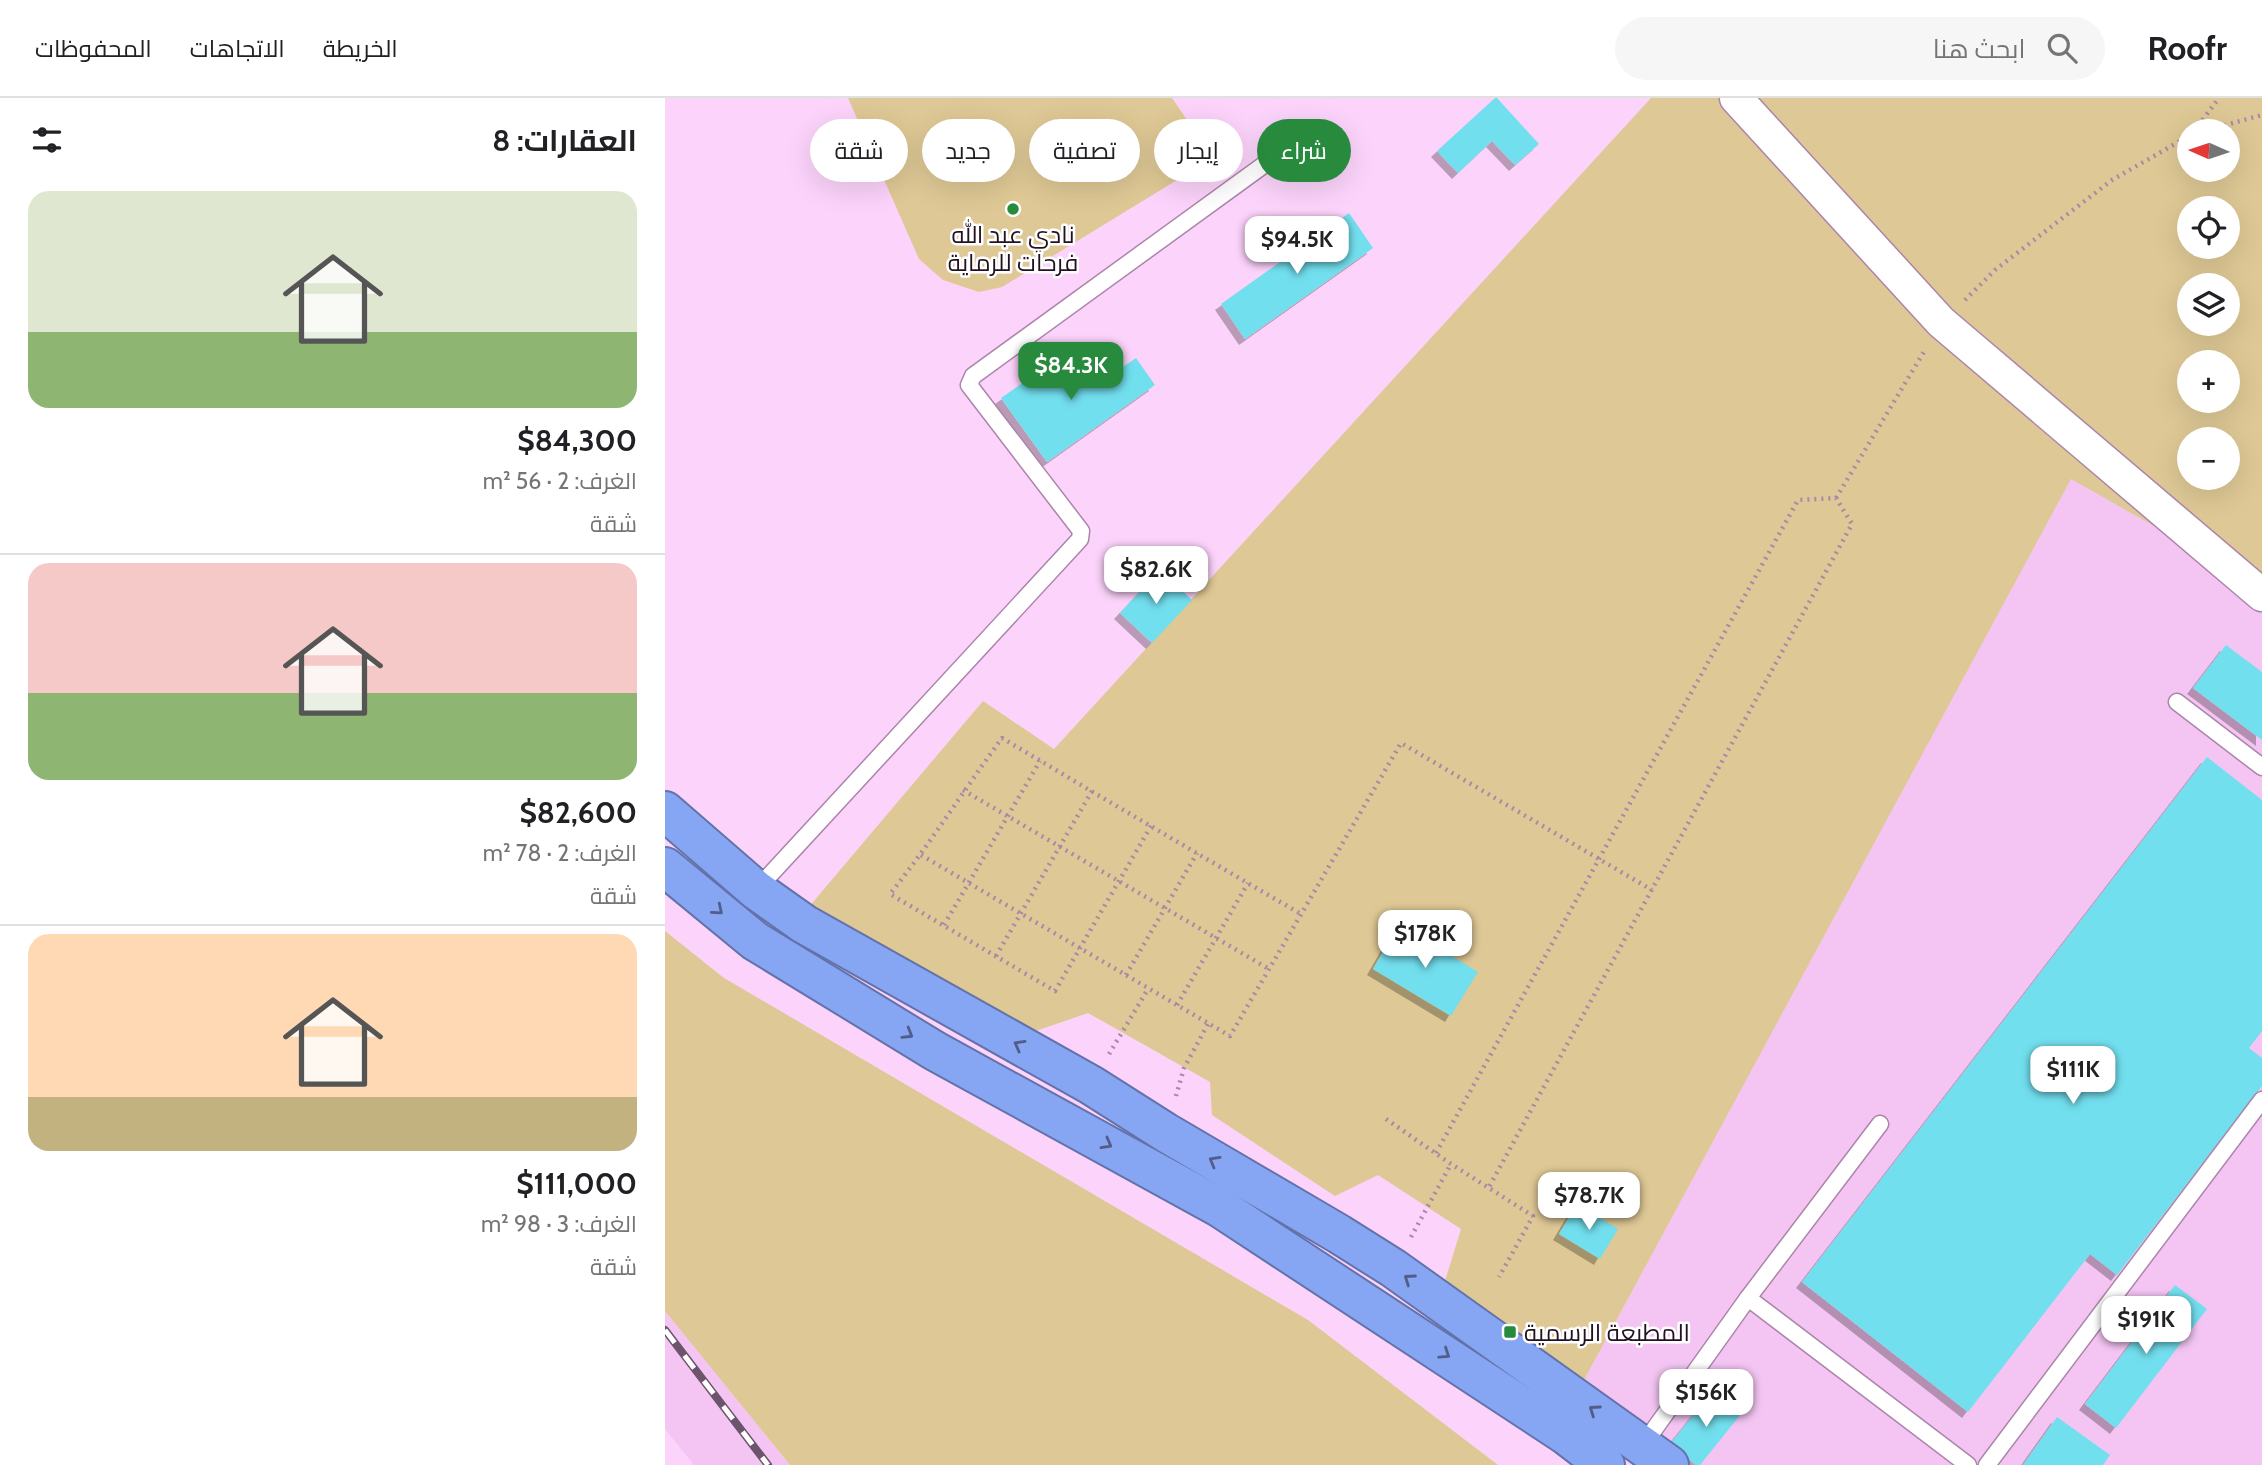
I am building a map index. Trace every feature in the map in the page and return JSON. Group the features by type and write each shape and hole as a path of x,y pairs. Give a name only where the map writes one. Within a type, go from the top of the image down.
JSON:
{"highway":[{"path":"665,811 756,891 804,925 1091,1085 1393,1268 1656,1455"},
{"path":"665,866 755,941 935,1051 1220,1207 1566,1435 1605,1465"}],"street":[{"path":"1736,98 1941,322 2262,595"}],"lane":[{"path":"756,891 1080,539 1081,531 969,384 973,376 1257,169"},
{"path":"2178,702 2262,766"},
{"path":"1987,1465 2262,1100"},
{"path":"1656,1455 1748,1298 1880,1124"},
{"path":"1748,1298 1968,1465"}],"path":[{"path":"2204,119 2219,98"},
{"path":"2240,120 2262,114"},
{"path":"1836,499 1941,322 1996,270 2112,180 2177,143"},
{"path":"1436,1153 1798,500 1836,499"},
{"path":"1489,1188 1852,524 1836,499"},
{"path":"1151,826 1055,991 890,894 921,855 963,790 1002,738 1301,914"},
{"path":"921,855 1230,1036 1401,743 1652,890"},
{"path":"944,925 1040,761"},
{"path":"963,790 1269,969"},
{"path":"996,956 1092,792"},
{"path":"1126,975 1197,853"},
{"path":"1177,1005 1248,883"},
{"path":"1091,1085 1148,989"},
{"path":"1165,1132 1184,1068 1208,1024"},
{"path":"1386,1119 1533,1216 1499,1277"},
{"path":"1393,1268 1451,1164"}],"shaded area":[{"name":"نادي عبد الله فرحات للرماية","path":"848,98 1172,98 1186,119 1154,119 1154,182 1174,182 1002,287 979,292 943,280 919,259 885,182 908,182 908,119 857,119"},
{"path":"1651,98 2262,98 2262,587 2071,479 1583,1382 1445,1281 1461,1229 1378,1175 1335,1196 1212,1115 1210,1082 1088,1013 1033,1032 808,908 983,701 1054,749"},
{"path":"2071,478 2262,587 2262,1465 1696,1465 1583,1382"},
{"path":"665,931 724,978 1308,1320 1498,1465 790,1465 665,1311"},
{"path":"665,1311 790,1465 694,1465 665,1429"}],"building":[{"path":"1495,98 1539,144 1515,165 1492,141 1458,173 1437,151"},
{"path":"1349,213 1373,248 1245,339 1221,304"},
{"path":"1067,352 1092,388 1136,358 1155,385 1047,462 1001,398"},
{"path":"1160,570 1192,600 1152,643 1120,613"},
{"path":"2226,645 2262,672 2262,740 2193,688"},
{"path":"2207,757 2262,800 2262,1031 2249,1048 2262,1058 2262,1086 2117,1275 2090,1254 1968,1412 1802,1282"},
{"path":"1399,924 1478,972 1451,1016 1373,969"},
{"path":"1577,1204 1618,1229 1600,1259 1559,1234"},
{"path":"2175,1285 2207,1309 2116,1428 2085,1404"},
{"path":"1713,1391 1741,1414 1700,1465 1696,1465 1670,1444"},
{"path":"2057,1417 2110,1455 2103,1465 2023,1465"}],"railway":[{"path":"665,1330 768,1465"}],"place":[{"name":"نادي عبد الله فرحات للرماية","path":"1013,209"},
{"name":"المطبعة الرسمية","path":"1510,1332"}]}
